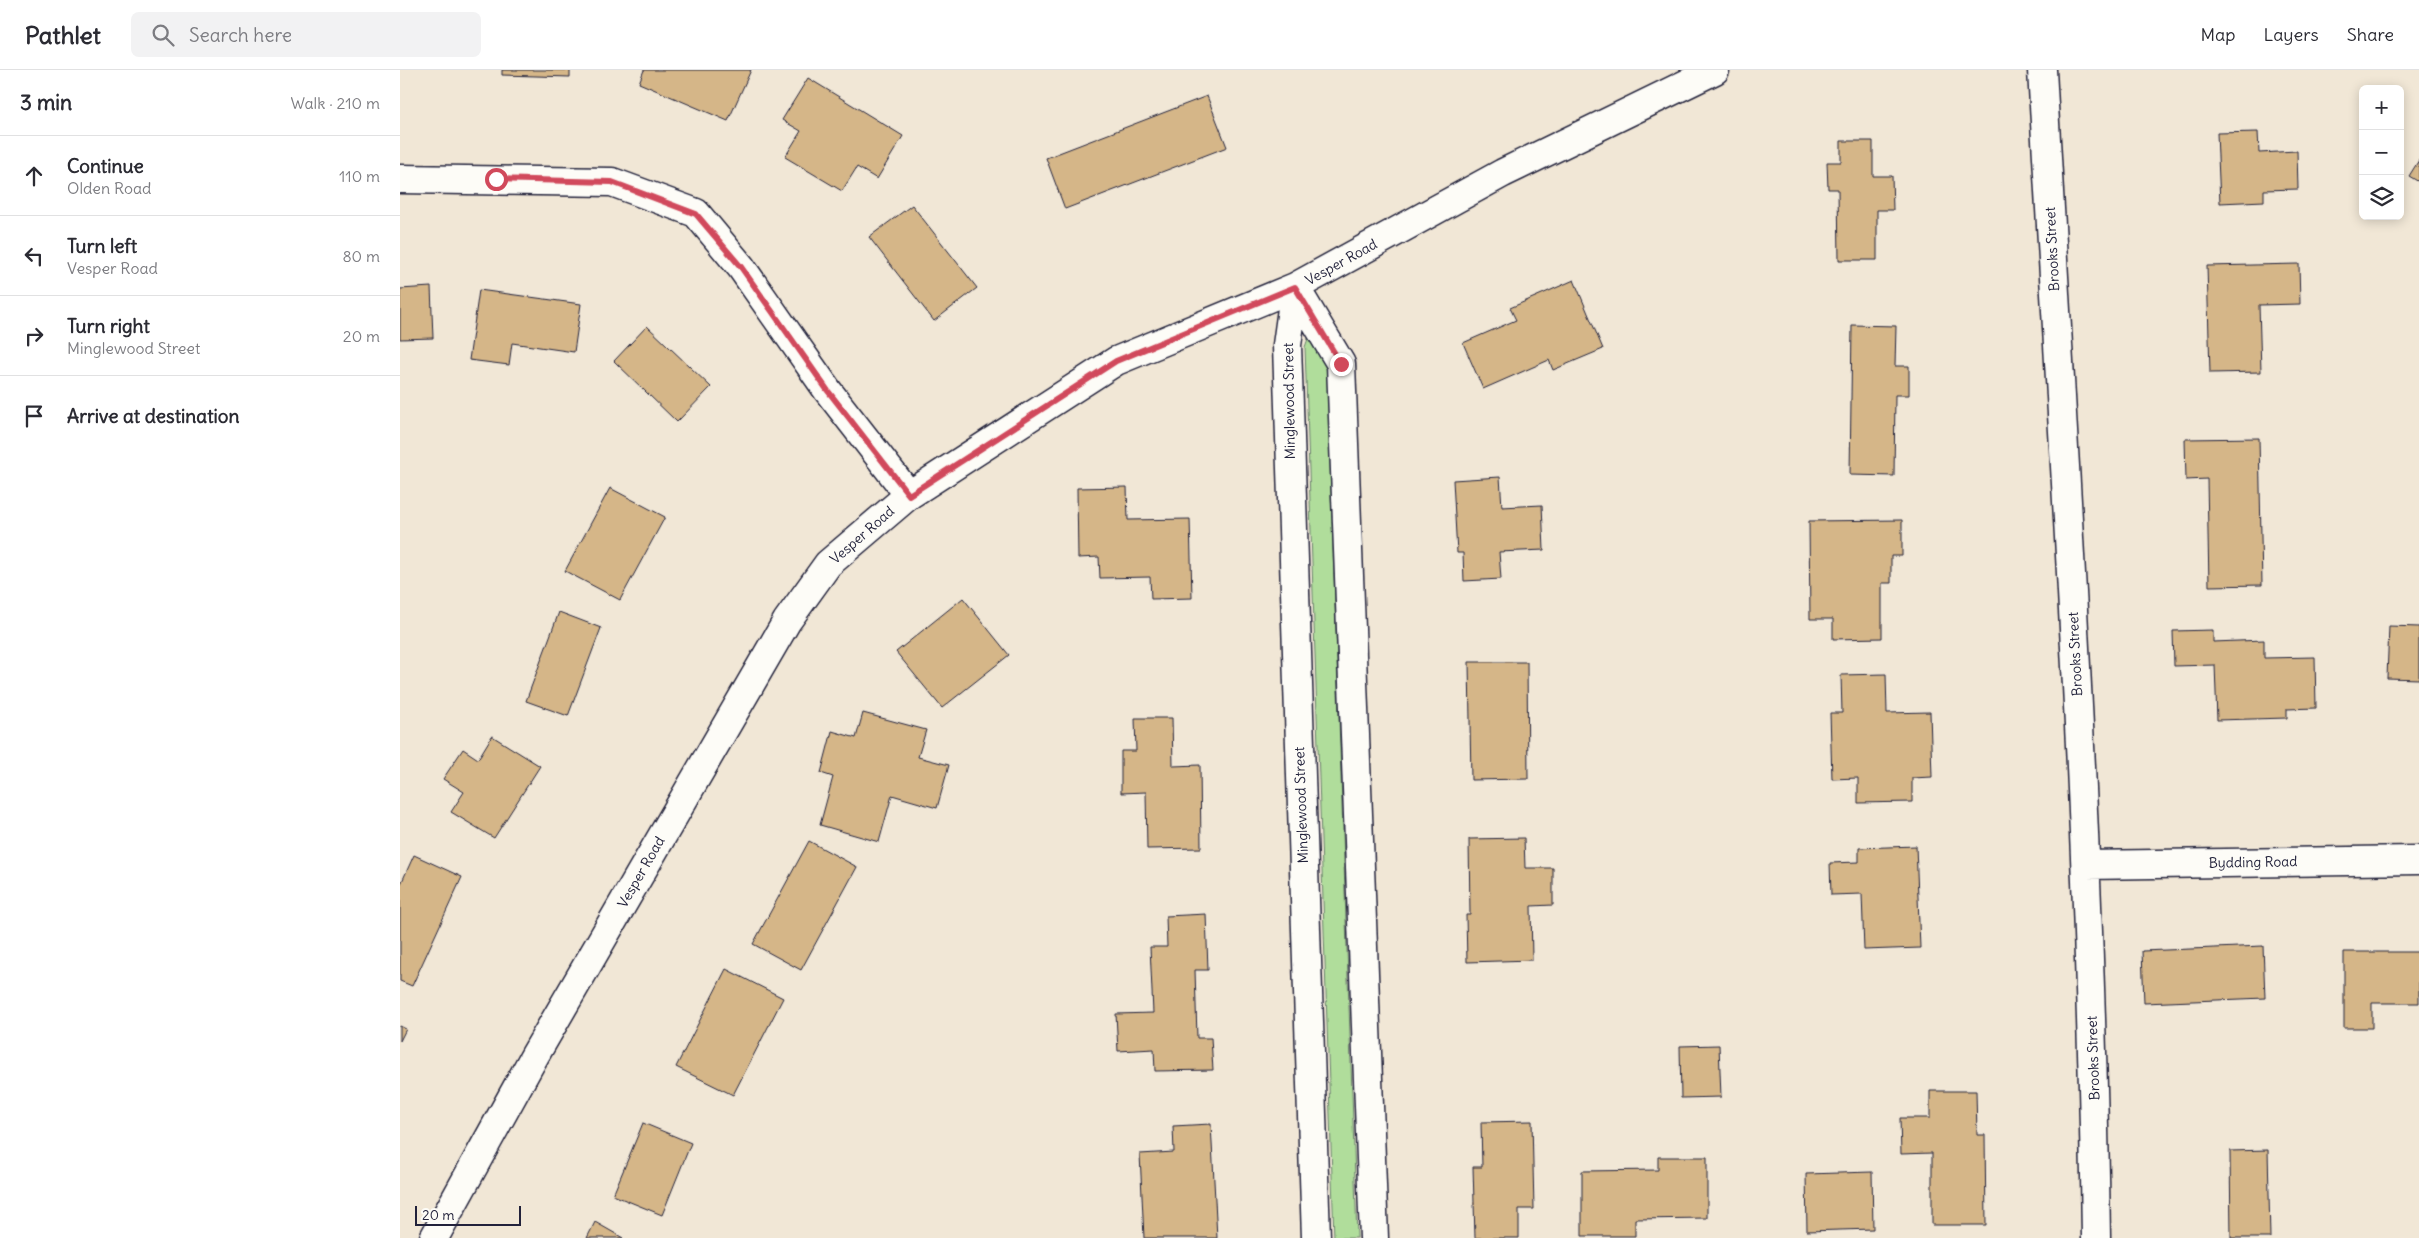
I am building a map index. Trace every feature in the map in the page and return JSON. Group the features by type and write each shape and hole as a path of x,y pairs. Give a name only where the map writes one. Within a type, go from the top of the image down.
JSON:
{"street":[{"name":"Vesper Road","path":"434,1238 535,1055 787,620 828,564 909,495 1116,361 1295,287 1502,173 1715,70"},
{"name":"Brooks Street","path":"2042,70 2086,865 2094,1085 2096,1238"},
{"path":"400,179 612,182 696,214 741,267 828,391 909,495"},
{"name":"Minglewood Street","path":"1295,287 1287,345 1316,1238"},
{"path":"1295,287 1341,364 1374,1238"},
{"name":"Bydding Road","path":"2086,865 2419,860"}],"green space":[{"path":"1309,336 1326,345 1357,1238 1334,1238 1305,347"}],"building":[{"path":"502,70 570,70 570,77 502,75"},
{"path":"644,70 751,70 728,121 639,83"},
{"path":"808,78 903,136 877,179 857,167 842,191 785,157 801,131 782,120"},
{"path":"1207,96 1227,147 1065,209 1046,158"},
{"path":"2258,132 2259,153 2297,151 2298,189 2264,190 2264,201 2220,203 2217,133"},
{"path":"1841,141 1873,141 1873,176 1892,176 1893,210 1877,210 1877,260 1839,260 1838,189 1828,189 1827,162 1841,162"},
{"path":"2419,160 2419,182 2409,176"},
{"path":"912,205 977,288 934,321 869,237"},
{"path":"2299,264 2300,304 2259,305 2261,372 2210,373 2207,266"},
{"path":"1574,280 1603,349 1553,370 1549,360 1483,389 1463,343 1516,320 1510,308"},
{"path":"431,287 433,338 400,339 400,289"},
{"path":"479,290 581,304 574,352 512,343 509,365 469,360"},
{"path":"1852,325 1896,326 1895,366 1909,366 1909,395 1895,395 1894,476 1850,475"},
{"path":"647,326 711,387 677,422 614,361"},
{"path":"2259,438 2262,585 2209,586 2207,479 2186,480 2185,439"},
{"path":"1500,477 1502,507 1542,505 1544,550 1499,552 1501,579 1464,581 1463,553 1457,553 1453,480"},
{"path":"1127,487 1128,520 1190,519 1192,598 1151,599 1150,577 1100,578 1099,557 1078,558 1077,488"},
{"path":"610,488 665,517 620,600 565,571"},
{"path":"1902,520 1902,556 1891,556 1891,583 1882,583 1882,638 1833,639 1833,619 1810,619 1809,521"},
{"path":"963,598 1009,655 942,708 896,652"},
{"path":"559,612 601,628 568,716 526,701"},
{"path":"2389,626 2419,627 2419,679 2387,678"},
{"path":"2213,630 2213,642 2264,640 2264,658 2315,657 2316,708 2287,709 2287,718 2217,720 2215,665 2174,666 2173,631"},
{"path":"1469,662 1527,662 1528,779 1471,780"},
{"path":"1886,674 1887,713 1930,712 1932,777 1912,778 1912,802 1858,803 1858,778 1832,779 1830,713 1842,713 1841,675"},
{"path":"863,713 926,730 918,757 949,765 937,808 892,795 879,842 820,825 833,777 821,773 832,731 856,738"},
{"path":"1135,718 1172,718 1173,766 1200,765 1201,848 1147,849 1146,792 1121,793 1121,751 1136,751"},
{"path":"492,736 540,766 494,838 451,812 464,792 443,779 463,749 478,759"},
{"path":"1524,838 1525,868 1553,868 1553,905 1531,906 1532,960 1467,962 1466,915 1470,915 1469,839"},
{"path":"809,841 857,867 801,970 753,944"},
{"path":"1916,846 1920,948 1864,950 1862,894 1831,895 1830,863 1859,862 1859,848"},
{"path":"414,855 462,877 412,986 400,981 400,886"},
{"path":"1206,914 1208,970 1195,970 1197,1038 1211,1038 1213,1070 1155,1071 1154,1049 1118,1051 1116,1014 1153,1013 1150,947 1167,947 1166,916"},
{"path":"2263,946 2265,998 2144,1003 2142,951"},
{"path":"2344,952 2419,952 2419,1003 2372,1003 2372,1028 2344,1028"},
{"path":"726,969 783,998 733,1095 676,1067"},
{"path":"400,1026 406,1029 400,1041"},
{"path":"1719,1045 1721,1097 1681,1098 1680,1046"},
{"path":"1930,1091 1976,1091 1977,1135 1985,1135 1986,1225 1932,1225 1932,1153 1901,1154 1900,1118 1930,1118"},
{"path":"1532,1121 1534,1209 1519,1209 1519,1238 1475,1238 1473,1167 1482,1167 1481,1122"},
{"path":"643,1123 691,1143 662,1215 613,1195"},
{"path":"1211,1124 1217,1238 1144,1238 1140,1154 1174,1152 1173,1126"},
{"path":"2268,1150 2270,1238 2231,1238 2230,1151"},
{"path":"1658,1157 1707,1157 1707,1218 1635,1219 1635,1236 1582,1236 1582,1171 1658,1170"},
{"path":"1872,1172 1873,1229 1807,1231 1806,1174"},
{"path":"595,1222 623,1238 587,1238"}],"route":[{"path":"496,179 612,182 696,214 741,267 828,391 909,495 1116,361 1222,319 1295,287 1341,364"}]}
